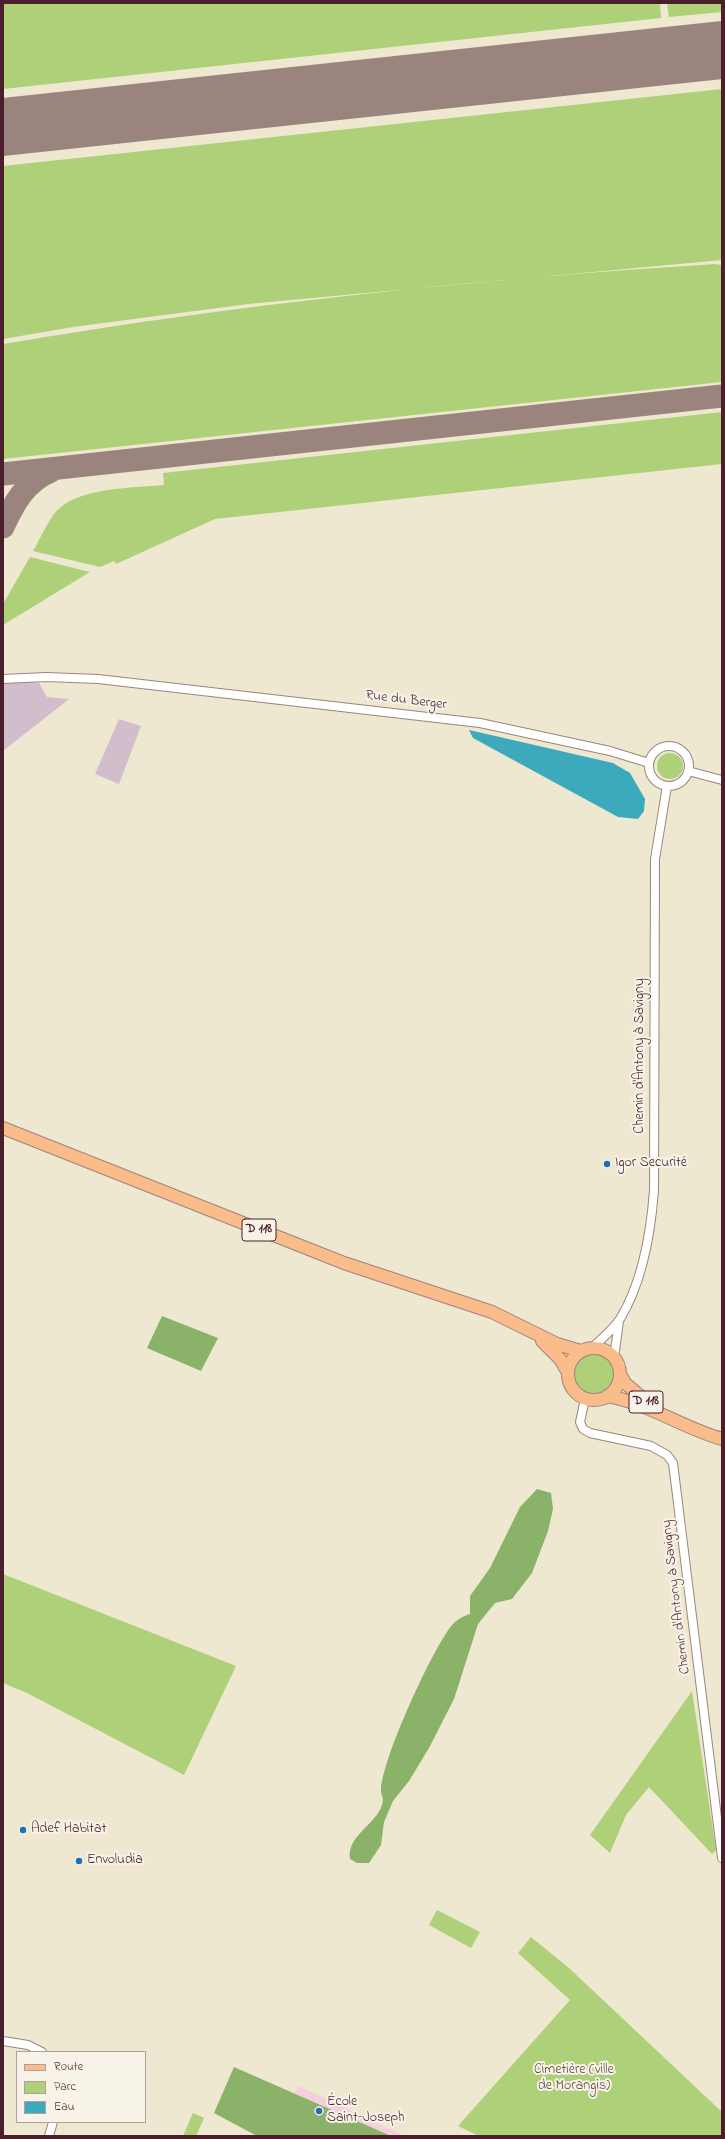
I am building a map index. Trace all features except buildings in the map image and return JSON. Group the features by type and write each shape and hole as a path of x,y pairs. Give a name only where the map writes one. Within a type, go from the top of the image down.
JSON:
{"main road":[{"name":"D 118","path":"3,1128 344,1263 464,1302 518,1324 557,1344 586,1350"},
{"path":"3,1135 22,1142 28,1143 33,1140"},
{"name":"D 118","path":"518,1324 550,1348 560,1359 567,1372"},
{"path":"586,1350 604,1350 614,1358 620,1374 616,1387 607,1396 592,1400 585,1399 572,1389 567,1372 573,1358 586,1350"},
{"name":"D 118","path":"620,1374 636,1394 653,1407 678,1422"},
{"name":"D 118","path":"607,1396 632,1402 705,1434 722,1439"}],"street":[{"name":"Rue du Berger","path":"3,679 46,677 98,679 480,723 610,751 649,763"},
{"path":"674,747 686,756 688,771 679,784 667,786 654,781 649,772 651,756 658,749 674,747"},
{"path":"688,771 722,780"},
{"name":"Chemin d'Antony à Savigny","path":"619,1320 628,1303 643,1260 653,1204 655,859 667,786"},
{"path":"586,1350 619,1320"},
{"path":"614,1358 619,1320"},
{"name":"Chemin d'Antony à Savigny","path":"585,1399 580,1422 583,1429 590,1433 651,1446 667,1455 673,1463 722,1858"},
{"path":"3,2041 28,2045 40,2051"},
{"path":"49,2136 53,2123"}],"shaded area":[{"path":"3,679 39,683 47,697 69,699 3,751"},
{"path":"119,719 141,726 119,784 95,774"},
{"name":"École Saint-Joseph","path":"298,2086 405,2136 274,2136"}],"green space":[{"path":"3,3 660,3 661,18 3,89"},
{"path":"667,3 722,3 722,12 669,17"},
{"path":"722,89 722,260 248,304 73,327 3,339 3,166"},
{"path":"715,264 722,265 722,382 3,459 3,344 269,305 447,285"},
{"path":"722,412 722,464 215,519 116,564 114,561 100,567 33,551 51,518 63,505 75,498 105,490 164,485 163,473"},
{"path":"30,557 90,572 3,625 3,604"},
{"path":"670,753 679,757 683,766 679,775 670,779 661,775 657,766 661,757"},
{"path":"162,1316 218,1338 201,1371 147,1348"},
{"path":"594,1354 609,1360 615,1375 609,1390 594,1396 579,1390 573,1375 579,1360"},
{"path":"537,1489 551,1493 553,1509 548,1531 532,1573 512,1599 495,1603 478,1624 454,1699 429,1748 409,1781 393,1801 384,1822 381,1845 369,1863 357,1863 350,1859 350,1850 358,1835 381,1808 383,1800 381,1791 383,1777 389,1757 397,1734 418,1686 449,1628 457,1620 470,1614 470,1596 490,1568 520,1507"},
{"path":"3,1574 236,1666 184,1775 27,1693 3,1683"},
{"path":"692,1691 716,1850 712,1854 649,1787 626,1815 610,1853 590,1835"},
{"path":"437,1910 480,1932 471,1948 429,1925"},
{"name":"Cimetière (ville de Morangis)","path":"531,1937 569,1968 722,2112 722,2136 479,2136 458,2126 570,2000 518,1953"},
{"path":"234,2067 391,2136 257,2136 214,2113"},
{"path":"193,2113 204,2118 196,2136 183,2136"}],"water":[{"path":"469,730 613,763 630,773 645,799 644,811 638,819 618,817 473,738"}],"taxiway":[{"path":"3,474 722,396"},
{"path":"3,527 16,501 34,481 51,471"}],"runway":[{"path":"3,127 722,50"}],"place":[{"name":"Igor Securité","path":"607,1164"},
{"name":"Adef Habitat","path":"23,1830"},
{"name":"Envoludia","path":"79,1861"},
{"name":"École Saint-Joseph","path":"319,2111"}]}
